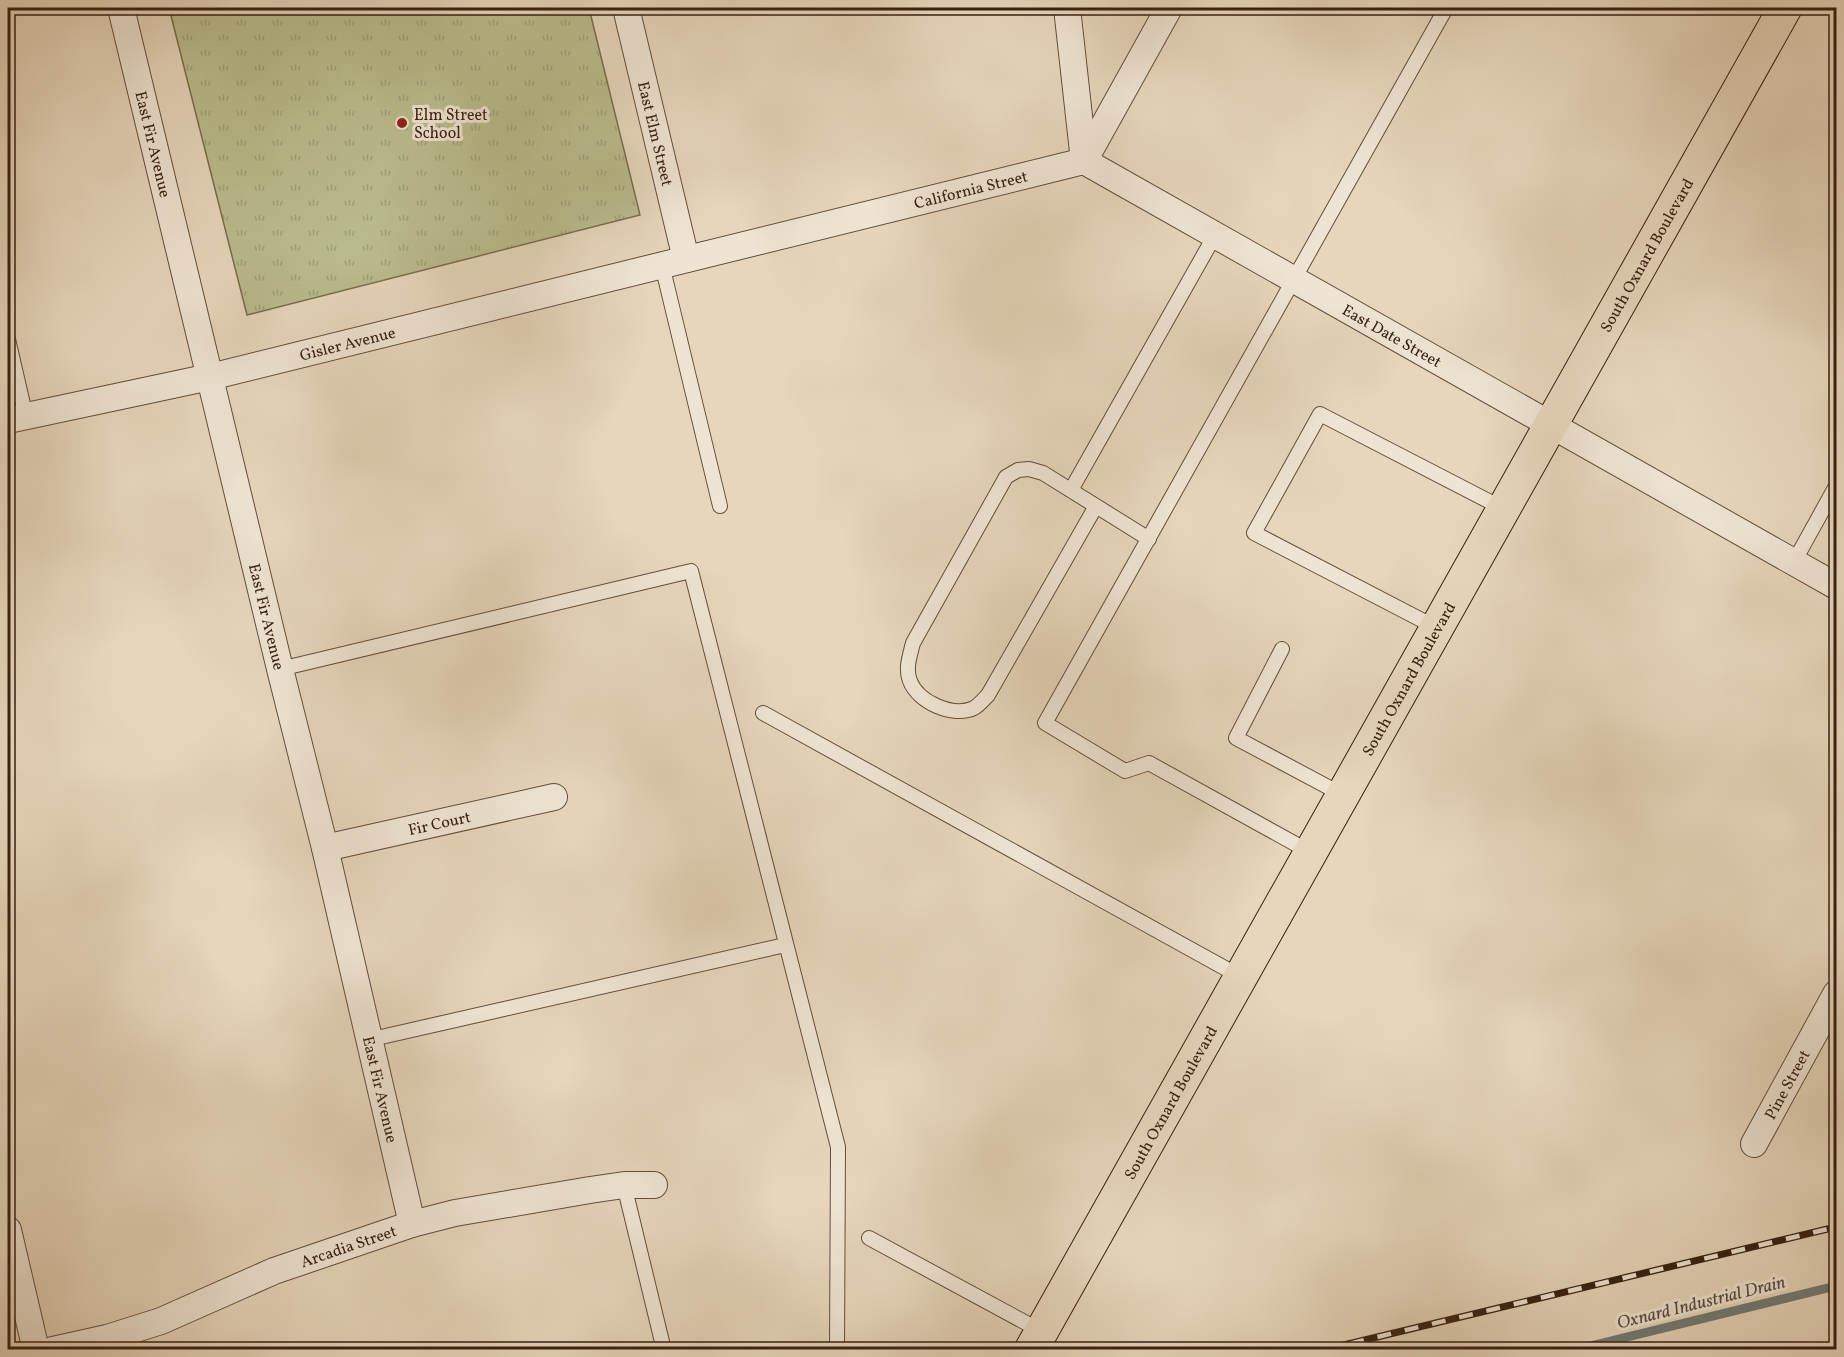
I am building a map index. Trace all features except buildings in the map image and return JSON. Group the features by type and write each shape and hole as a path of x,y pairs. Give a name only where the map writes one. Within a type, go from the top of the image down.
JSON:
{"main road":[{"name":"South Oxnard Boulevard","path":"1036,1340 1785,8"}],"street":[{"name":"East Fir Avenue","path":"121,8 325,848 412,1224"},
{"name":"East Elm Street","path":"626,8 674,262"},
{"path":"1067,8 1084,161"},
{"path":"1084,161 1169,8"},
{"name":"California Street","path":"674,262 1084,161"},
{"name":"East Date Street","path":"1084,161 1836,586"},
{"name":"Gisler Avenue","path":"17,419 210,377 674,262"},
{"name":"Fir Court","path":"325,848 554,797"},
{"name":"Pine Street","path":"1754,1144 1836,994"},
{"name":"Arcadia Street","path":"53,1350 107,1338 161,1321 274,1271 412,1224 455,1213 624,1185 654,1185"},
{"path":"8,1230 36,1350"}],"lane":[{"path":"1311,852 1149,763 1125,771 1045,723 1446,8"},
{"path":"1071,490 1215,235"},
{"path":"674,262 720,506"},
{"path":"8,339 17,419"},
{"path":"1437,628 1254,533 1320,414 1504,509"},
{"path":"1096,506 988,695 976,707 961,711 938,706 919,695 909,680 908,662 913,643 1006,477 1017,470 1029,469 1043,473 1071,490 1149,539"},
{"path":"1794,562 1836,486"},
{"path":"280,669 691,571 838,1147 837,1350"},
{"path":"1282,649 1236,738 1343,795"},
{"path":"763,713 1241,977"},
{"path":"369,1040 785,945"},
{"path":"624,1185 664,1350"},
{"path":"869,1238 1036,1340"}],"green space":[{"name":"Elm Street School","path":"169,8 589,8 640,215 247,315"}],"waterway":[{"name":"Oxnard Industrial Drain","path":"1574,1350 1836,1286"}],"railway":[{"path":"1323,1350 1836,1227"}],"place":[{"name":"Elm Street School","path":"402,123"}]}
